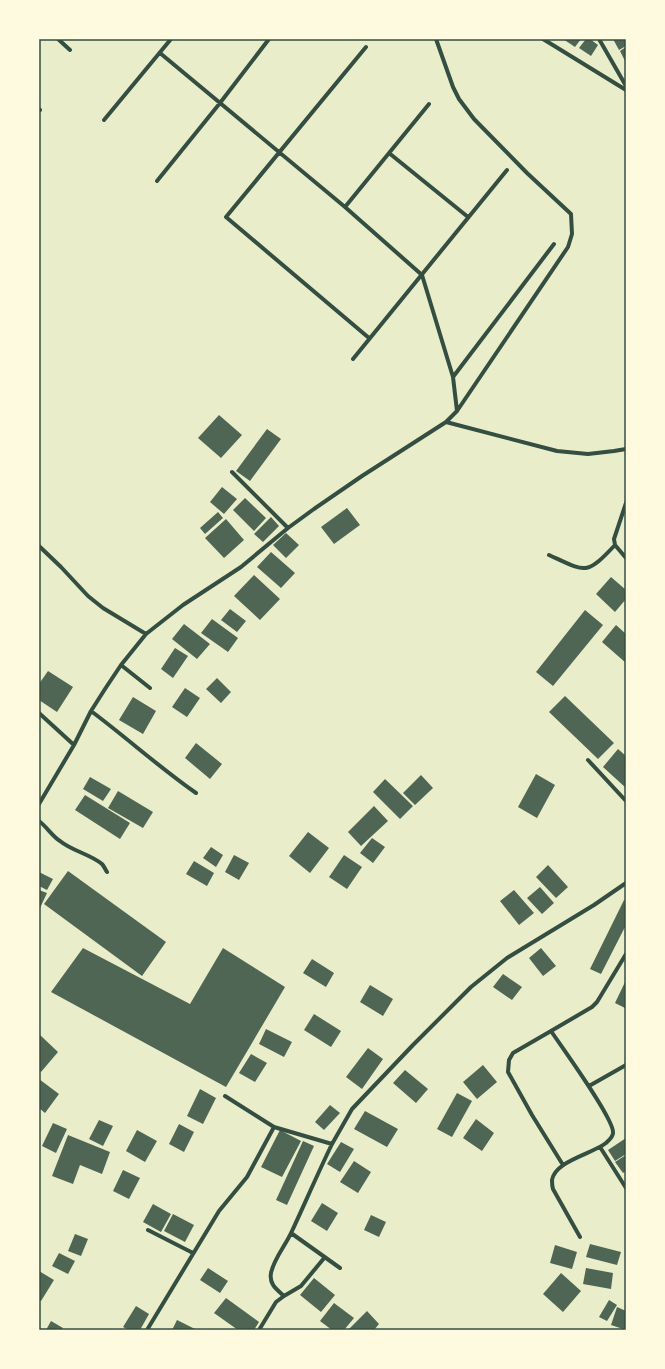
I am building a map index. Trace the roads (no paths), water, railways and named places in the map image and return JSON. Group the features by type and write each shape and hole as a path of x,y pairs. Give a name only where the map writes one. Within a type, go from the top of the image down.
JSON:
{"street":[{"path":"58,39 70,50"},
{"path":"104,120 171,39"},
{"path":"157,181 220,103 268,39"},
{"path":"39,804 74,745 91,711 121,665 146,634 183,605 241,568 288,528 362,476 446,422 457,411 568,247 572,234 571,214 527,173 474,119 453,86 436,39"},
{"path":"544,39 626,90"},
{"path":"598,39 626,86"},
{"path":"366,47 226,216 226,218 369,338"},
{"path":"160,53 345,207 422,275 453,377 457,411"},
{"path":"345,207 429,104"},
{"path":"389,153 468,217"},
{"path":"353,359 508,170"},
{"path":"453,377 554,244"},
{"path":"446,422 557,451 588,454 614,452 626,449"},
{"path":"232,472 288,528"},
{"path":"626,503 614,539 615,545 626,558"},
{"path":"549,556 578,568 589,568 600,561 615,545"},
{"path":"39,546 88,596 103,608 146,634"},
{"path":"121,665 150,688"},
{"path":"91,711 127,738 167,773 196,793"},
{"path":"39,713 74,745"},
{"path":"588,760 626,801"},
{"path":"39,822 58,840 74,851 88,856 102,864 107,872"},
{"path":"284,1296 271,1283 273,1266 291,1233 332,1144 352,1109 471,987 507,958 594,905 626,883"},
{"path":"563,1165 532,1115 508,1072 509,1060 513,1053 592,1007 597,1002 626,954"},
{"path":"551,1032 589,1086 612,1125 613,1133 610,1139 600,1147 563,1165 555,1172 552,1180 553,1189 580,1237"},
{"path":"589,1086 626,1065"},
{"path":"225,1096 274,1127 332,1144"},
{"path":"147,1330 219,1212 247,1177 274,1127"},
{"path":"600,1147 626,1188"},
{"path":"148,1230 194,1253"},
{"path":"291,1233 340,1268"},
{"path":"259,1330 276,1302 301,1286 325,1257"}]}
